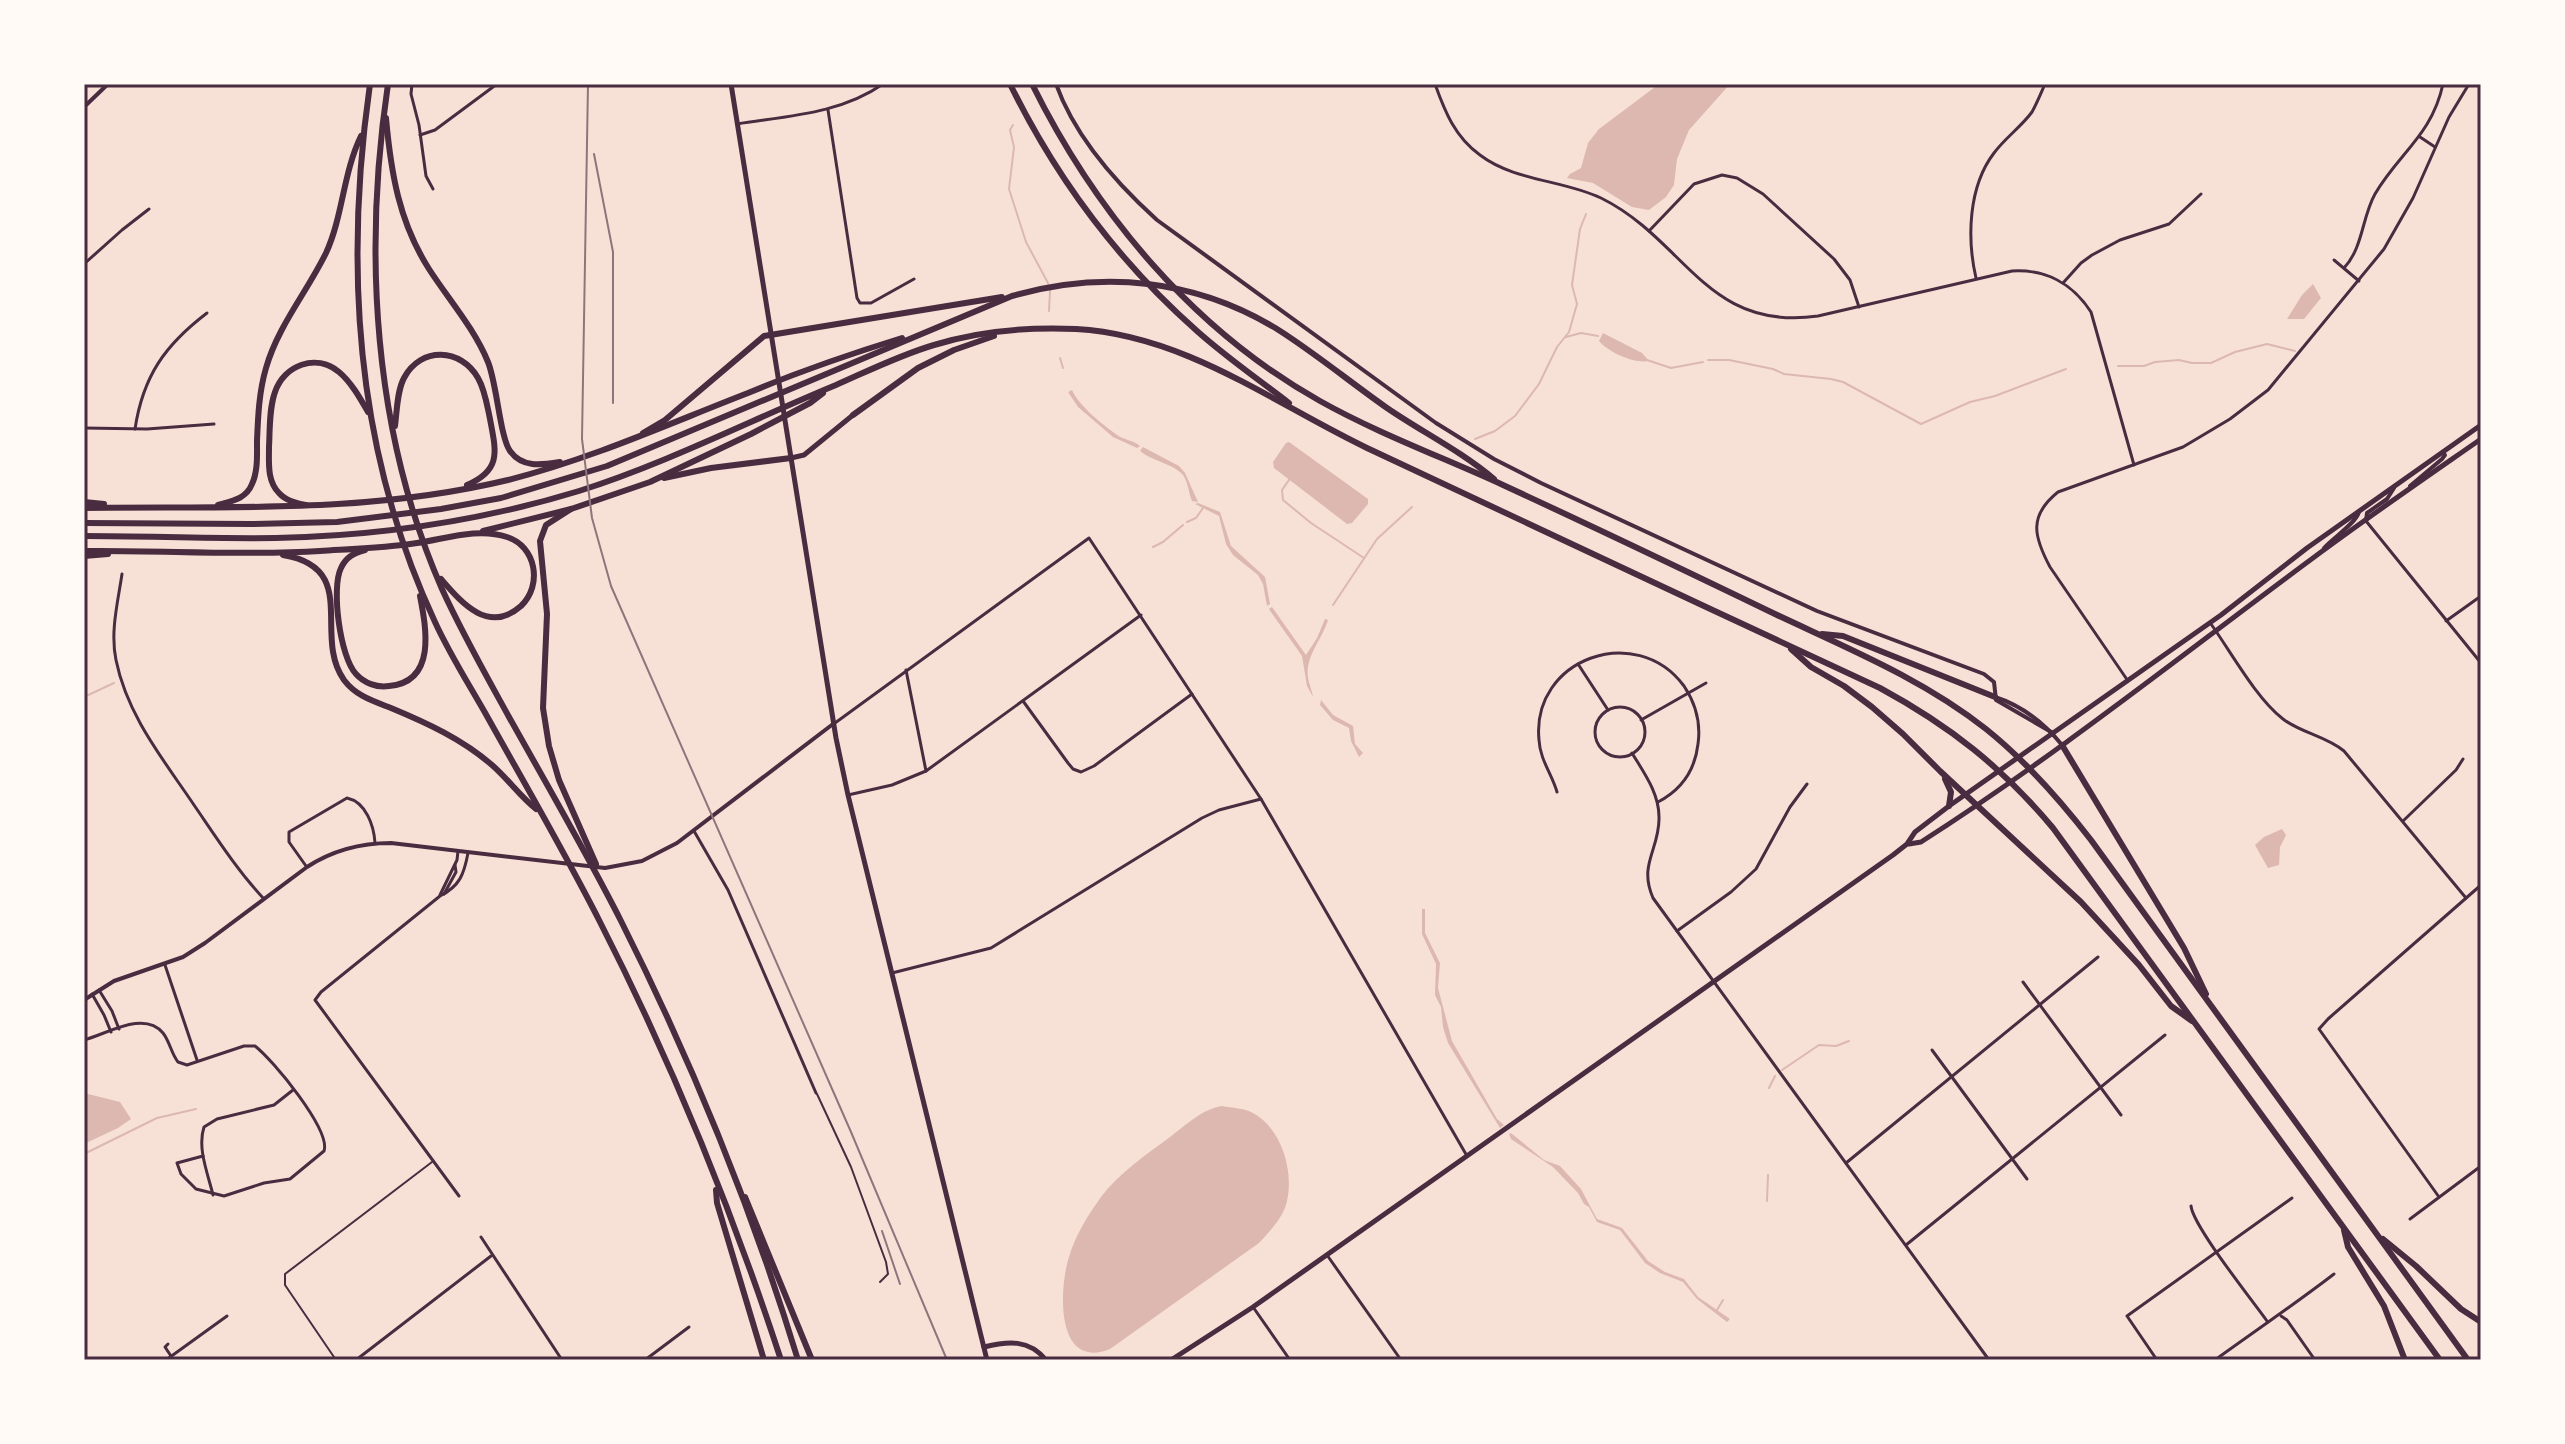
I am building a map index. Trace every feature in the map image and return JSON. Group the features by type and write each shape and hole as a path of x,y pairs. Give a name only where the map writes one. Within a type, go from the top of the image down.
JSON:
{"highway":[{"path":"370,84 358,188 357,284 361,352 370,417 384,481 409,559 446,645 542,814 640,1004 746,1256 781,1360"},
{"path":"388,84 375,231 380,328 394,431 429,557 463,635 615,910 666,1012 812,1360"},
{"path":"1008,84 1070,189 1133,267 1199,333 1296,409"},
{"path":"1032,84 1066,147 1112,216 1162,275 1213,324 1260,361 1320,401 1816,633 1936,694 1986,728 2025,763 2091,840 2468,1360"},
{"path":"385,102 393,183 406,226 423,259 471,329 488,361 497,390 507,447 528,464 576,460"},
{"path":"209,508 241,498 253,483 259,403 266,367 283,328 329,244 338,221 353,153 363,133"},
{"path":"629,441 665,420 760,338 1012,296 1068,283 1108,281 1171,286 1216,299 1261,320 1291,338 1387,408 1477,465 1500,484"},
{"path":"84,523 337,522 501,498 607,466 1012,296"},
{"path":"84,505 314,507 362,504 505,481 629,441 782,379 940,325"},
{"path":"84,536 255,538 341,535 485,515 576,491 623,474 937,344 1034,329 1079,329 1157,344 1200,360 1365,447 1907,703 1993,763 2053,828 2440,1360"},
{"path":"853,415 927,363 1005,332"},
{"path":"394,431 401,386 414,364 441,354 459,359 469,366 484,391 495,455 485,475 452,491"},
{"path":"314,507 286,499 271,482 271,410 277,386 287,372 299,365 324,364 336,369 348,380 370,417"},
{"path":"650,482 810,403 832,386"},
{"path":"84,554 270,553 379,547 472,534 571,509 650,482 711,468 791,458"},
{"path":"571,509 546,525 540,541 547,614 543,708 559,780 615,910"},
{"path":"436,573 466,607 482,615 504,615 524,603 534,576 531,560 524,548 504,536 472,534"},
{"path":"379,547 352,555 341,568 338,579 342,644 350,667 367,682 385,687 395,685 407,680 422,665 427,644 418,584"},
{"path":"270,553 305,560 321,572 329,590 336,662 342,677 352,688 366,698 437,728 465,744 493,766 542,814"},
{"path":"1816,633 1843,636 1995,697"},
{"path":"1786,644 1811,667 1872,707 2045,867 2101,923 2171,1006 2198,1026"},
{"path":"2062,745 2184,948 2215,1012"},
{"path":"1940,771 1950,790 1949,806"},
{"path":"730,1163 798,1360"},
{"path":"714,1179 717,1203 764,1360"},
{"path":"2343,1226 2348,1247 2384,1306 2405,1360"},
{"path":"2373,1230 2478,1319"}],"main road":[{"path":"731,84 833,724 987,1360"},
{"path":"791,458 804,455 853,415"},
{"path":"1174,1359 1253,1307 1714,982 1907,844 1915,832 1949,806 2210,623 2307,548 2481,425"},
{"path":"1907,844 1921,842 1977,806 2316,555 2481,439"},
{"path":"984,1347 1022,1343 1046,1360"}],"street":[{"path":"84,107 108,84"},
{"path":"412,84 411,94 426,176 433,189"},
{"path":"420,135 435,130 497,84"},
{"path":"737,124 828,110 856,100 883,84"},
{"path":"1056,84 1069,113 1094,152 1157,220 1465,442 1541,483 1817,611 1984,674 1994,682 1995,697 2027,712 2053,733 2062,745"},
{"path":"1435,84 1451,125 1479,155 1511,171 1596,196 1614,205 1649,231 1719,295 1746,311 1790,319 1818,316 1976,278 2026,270 2063,283 2082,299 2095,322 2116,409 2134,465"},
{"path":"1976,278 1971,228 1981,180 1994,152 2031,113 2045,84"},
{"path":"2344,268 2354,256 2375,194 2420,137 2437,107 2443,84"},
{"path":"2128,681 2050,567 2037,541 2035,529 2040,513 2058,492 2183,447 2259,398 2384,249 2400,222 2454,107 2469,84"},
{"path":"828,110 857,298 860,303 871,303 914,279"},
{"path":"2420,137 2435,147"},
{"path":"1649,231 1694,184 1722,175 1737,178 1763,194 1834,259 1850,280 1859,307"},
{"path":"2063,283 2095,253 2120,240 2169,224 2201,194"},
{"path":"84,264 149,209"},
{"path":"2334,260 2359,281"},
{"path":"135,429 140,401 155,368 168,349 207,313"},
{"path":"84,428 135,429 214,424"},
{"path":"2404,494 2416,479 2442,459 2445,455 2443,452"},
{"path":"2395,485 2387,499 2367,513 2366,521 2481,663"},
{"path":"2316,555 2356,520 2359,511"},
{"path":"84,1000 123,977 165,965 205,943 307,867 340,850 375,843 592,868 616,867 660,854 1089,538 1261,799 1467,1156"},
{"path":"122,574 114,647 130,706 215,835 264,899"},
{"path":"2446,621 2481,596"},
{"path":"848,795 892,785 926,771 1141,615"},
{"path":"2210,623 2273,709 2290,724 2344,751 2466,898"},
{"path":"1557,792 1542,756 1539,720 1551,689 1567,671 1603,654 1640,655 1667,668 1688,693 1698,717 1697,752 1683,782 1658,802"},
{"path":"1578,664 1608,710"},
{"path":"906,670 926,771"},
{"path":"1641,720 1706,683"},
{"path":"1023,701 1068,763 1081,772 1094,766 1193,693"},
{"path":"1624,707 1641,720 1644,736 1640,746 1632,753 1615,756 1605,752 1598,744 1595,727 1608,710 1624,707"},
{"path":"1632,753 1658,802 1658,826 1648,859 1647,876 1653,898 1989,1360"},
{"path":"2403,821 2456,770 2463,759"},
{"path":"1677,931 1747,879 1762,860 1790,807 1807,784"},
{"path":"307,867 289,842 289,832 347,798 356,802 373,824 375,843"},
{"path":"892,973 991,948 1202,818 1219,810 1261,799"},
{"path":"694,831 728,890 816,1093"},
{"path":"442,895 441,890 455,865 458,851"},
{"path":"459,1196 315,1000 316,996 442,895 456,887 468,853"},
{"path":"2439,1197 2319,1029 2481,885"},
{"path":"1846,1163 2098,957"},
{"path":"165,965 197,1061"},
{"path":"2023,982 2121,1115"},
{"path":"99,989 119,1029"},
{"path":"92,994 111,1032"},
{"path":"84,1040 148,1023 162,1031 178,1062 187,1065 244,1046 255,1046 309,1109 324,1135 326,1145 324,1151 290,1179 264,1183 229,1195 213,1195 196,1189 179,1171 177,1163 203,1156"},
{"path":"1906,1245 2165,1035"},
{"path":"1932,1050 2027,1179"},
{"path":"213,1195 203,1156 202,1133 207,1124 274,1105 293,1090"},
{"path":"2410,1219 2481,1166"},
{"path":"2157,1360 2127,1316 2292,1198"},
{"path":"2191,1206 2192,1213 2267,1321"},
{"path":"481,1237 562,1360"},
{"path":"1327,1255 1401,1360"},
{"path":"356,1360 491,1256"},
{"path":"2215,1360 2267,1321 2280,1316 2334,1274"},
{"path":"1253,1307 1290,1360"},
{"path":"166,1360 227,1316"},
{"path":"2280,1316 2287,1320 2315,1360"},
{"path":"645,1360 689,1327"},
{"path":"168,1344 165,1347 171,1356"}],"lane":[{"path":"816,1093 851,1167 886,1262 888,1274 880,1282"},
{"path":"336,1360 285,1285 285,1274 433,1161"}],"shaded area":[{"path":"1659,84 1730,84 1689,130 1677,159 1674,185 1666,197 1649,210 1632,207 1593,183 1567,178 1581,168 1588,143 1599,129"},
{"path":"2313,284 2321,298 2304,319 2287,319 2302,295"},
{"path":"1603,333 1642,353 1649,361 1629,359 1608,349 1599,341"},
{"path":"1072,390 1098,420 1117,435 1140,446 1137,448 1113,437 1078,407 1068,392"},
{"path":"1289,442 1368,499 1368,504 1352,523 1347,524 1274,468 1273,462"},
{"path":"1143,447 1179,466 1198,502 1192,501 1183,475 1140,451"},
{"path":"1195,504 1220,512 1231,546 1265,577 1270,604 1267,606 1258,575 1233,555 1226,544 1219,516"},
{"path":"1272,607 1306,655 1325,619 1328,620 1309,662 1308,678 1313,697 1307,686 1302,656 1269,609"},
{"path":"1321,700 1333,715 1353,726 1355,744 1363,753 1359,757 1349,728 1333,720 1320,705"},
{"path":"2282,829 2286,835 2280,847 2279,865 2268,868 2255,845"},
{"path":"1422,909 1425,909 1425,933 1440,963 1438,988 1452,1041 1497,1119 1504,1125 1500,1128 1448,1043 1441,1007 1435,995 1436,964 1422,934"},
{"path":"84,1093 120,1102 131,1119 84,1144"},
{"path":"1222,1106 1253,1113 1272,1130 1279,1142 1289,1182 1285,1208 1280,1218 1259,1243 1110,1349 1092,1353 1079,1348 1070,1338 1065,1323 1063,1288 1072,1249 1087,1218 1108,1188 1133,1165 1194,1118"},
{"path":"1511,1133 1544,1160 1560,1166 1581,1189 1597,1219 1622,1228 1648,1261 1684,1279 1698,1297 1730,1319 1727,1322 1697,1299 1683,1282 1645,1263 1620,1230 1597,1222 1578,1193 1553,1167 1511,1139"}],"waterway":[{"path":"1013,125 1010,130 1014,147 1009,189 1026,242 1048,283 1049,311"},
{"path":"1475,439 1495,431 1515,416 1539,384 1557,347 1569,332 1577,304 1572,285 1580,229 1586,214"},
{"path":"1566,337 1581,333 1598,336"},
{"path":"2118,366 2144,366 2179,360 2211,363 2235,352 2267,344 2295,351"},
{"path":"1060,358 1063,368"},
{"path":"1647,360 1671,368 1703,362"},
{"path":"1708,360 1729,360 1784,374 1843,382 1921,424 1970,402 1995,396 2066,369"},
{"path":"1289,480 1282,490 1283,500 1364,558"},
{"path":"1333,605 1377,539 1412,507"},
{"path":"1187,522 1196,518 1203,508"},
{"path":"1153,547 1183,525"},
{"path":"84,697 114,683"},
{"path":"1782,1070 1819,1045 1836,1046 1849,1041"},
{"path":"1769,1088 1775,1076"},
{"path":"84,1154 157,1118 196,1109"},
{"path":"1767,1201 1768,1175"},
{"path":"1717,1310 1723,1300"}],"railway":[{"path":"588,84 582,439 592,518 611,586 851,1132 947,1360"},
{"path":"594,154 613,252 613,403"},
{"path":"882,1231 900,1284"}]}
